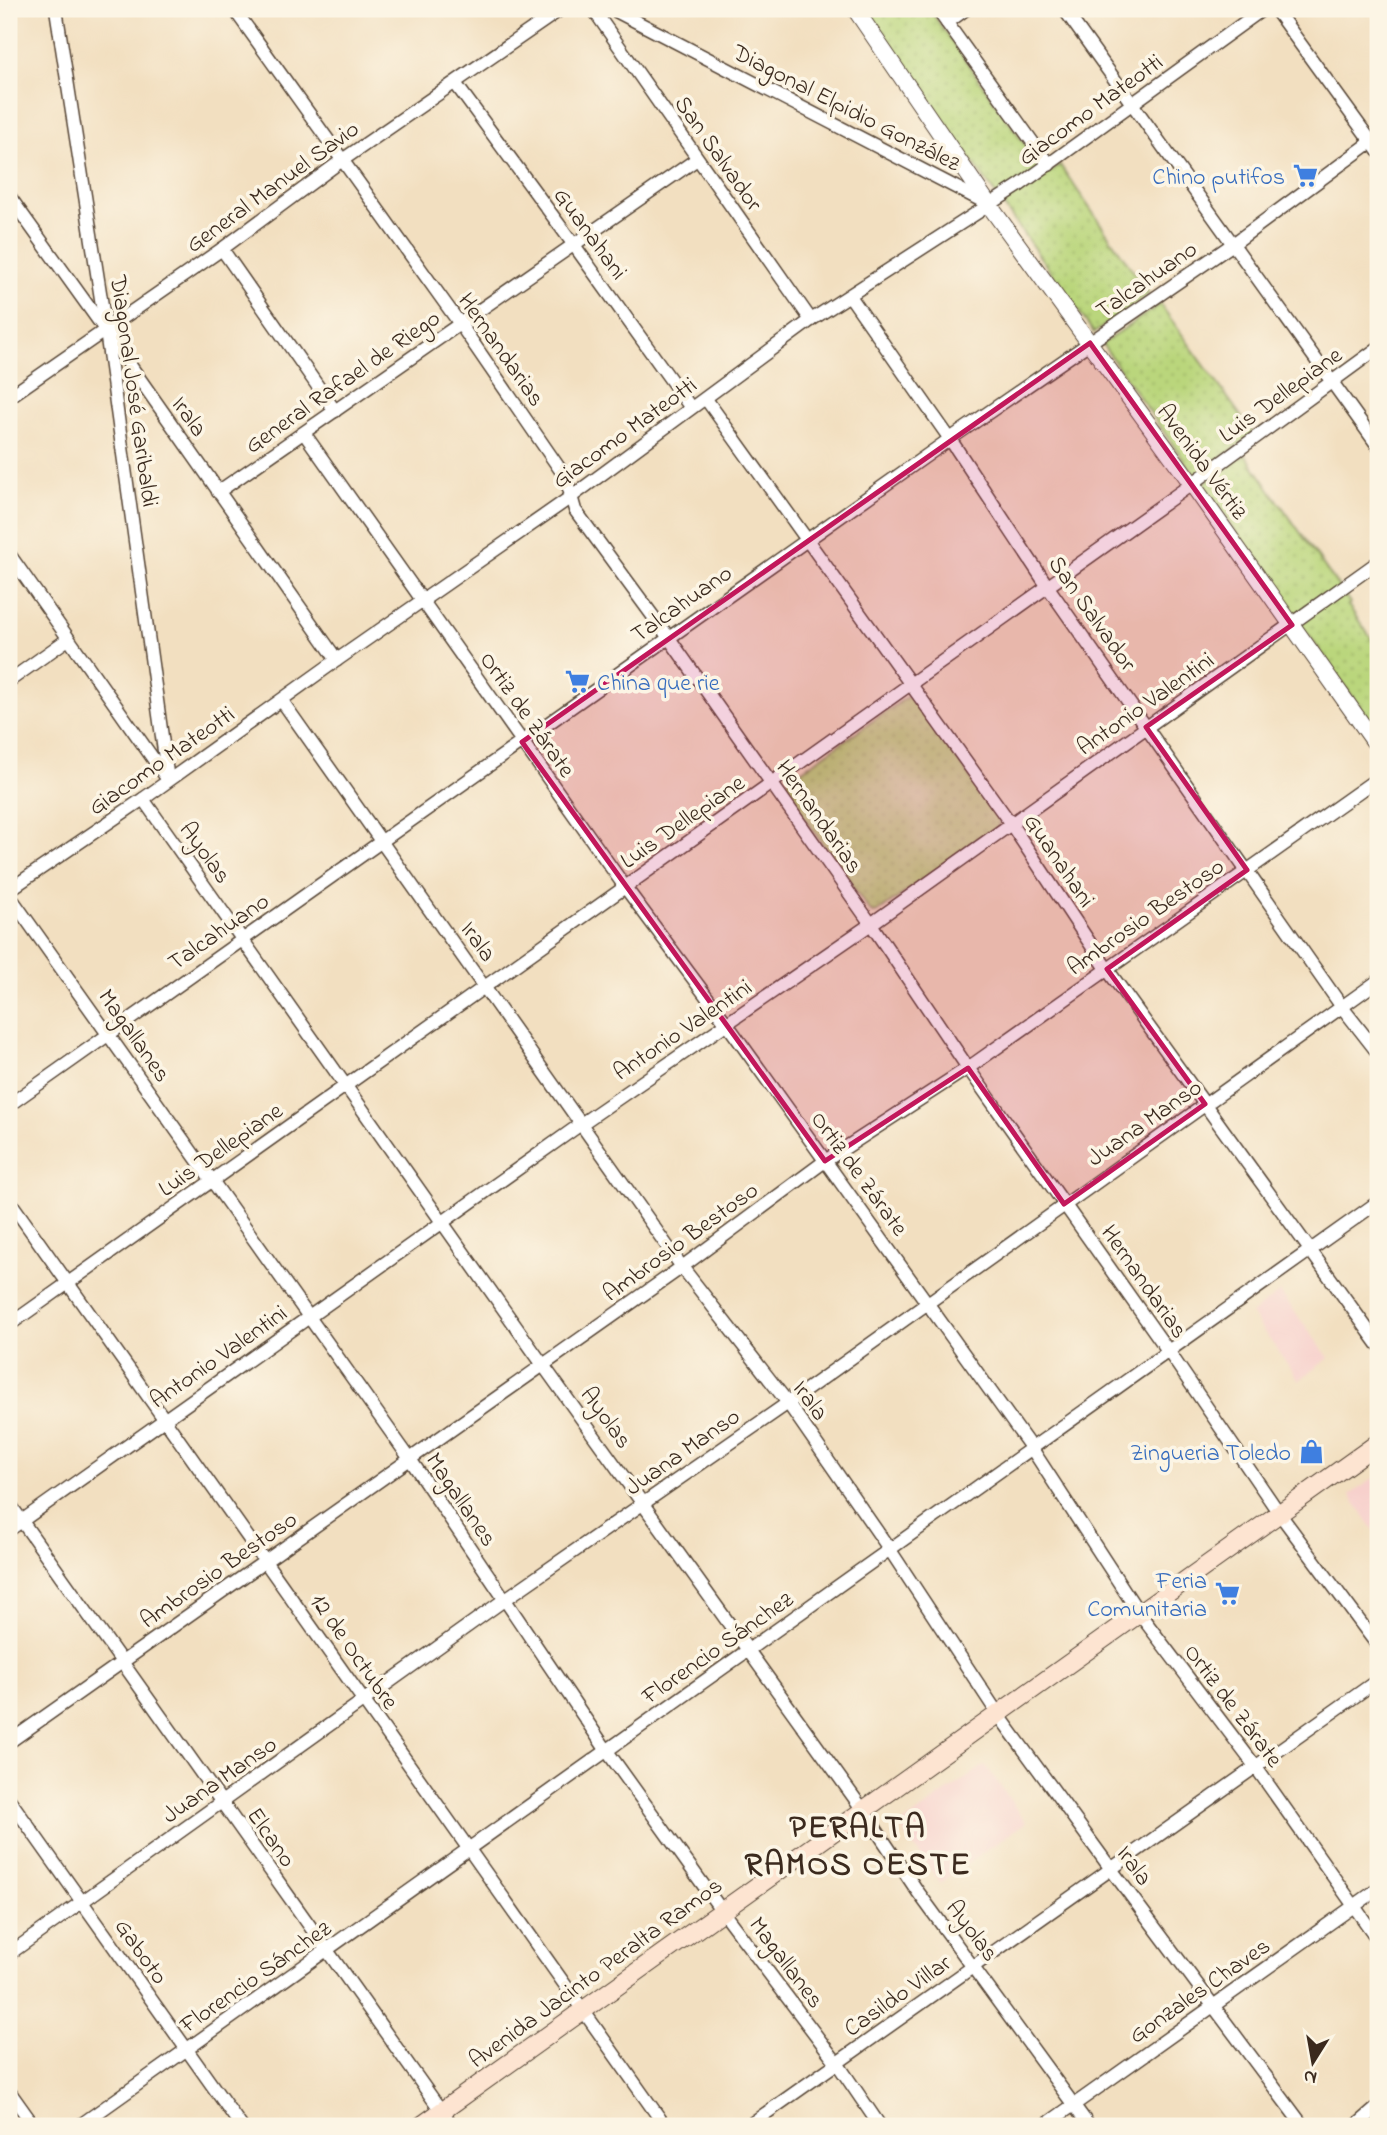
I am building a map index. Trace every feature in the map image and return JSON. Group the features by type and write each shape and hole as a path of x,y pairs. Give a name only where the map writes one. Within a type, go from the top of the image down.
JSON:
{"main road":[{"name":"Avenida Jacinto Peralta Ramos","path":"421,2126 447,2119 584,2010 1378,1443"}],"street":[{"name":"Diagonal José Garibaldi","path":"56,9 106,331 168,780"},
{"name":"Hernandarias","path":"234,9 460,324 566,478 575,510 871,924 968,1068 1279,1513 1378,1646"},
{"name":"General Manuel Savio","path":"9,397 222,249 341,161 561,9"},
{"name":"San Salvador","path":"593,9 811,320"},
{"name":"Diagonal Elpidio González","path":"612,9 989,205"},
{"name":"Avenida Vértiz","path":"855,9 989,205 1192,484 1378,747"},
{"path":"937,9 1049,165"},
{"path":"947,23 967,9"},
{"path":"1064,9 1378,446"},
{"name":"Giacomo Mateotti","path":"9,893 571,496 811,320 1049,165 1264,9"},
{"path":"1275,9 1376,143"},
{"name":"Guanahani","path":"454,83 691,408"},
{"name":"Talcahuano","path":"9,1105 950,439 1376,143"},
{"name":"General Rafael de Riego","path":"218,492 697,159"},
{"name":"Irala","path":"9,196 337,660"},
{"path":"222,249 335,411"},
{"name":"San Salvador","path":"850,296 950,439 1048,587 1342,1007 1378,1053"},
{"name":"Luis Dellepiane","path":"9,1325 1048,587 1378,348"},
{"name":"Guanahani","path":"706,399 1011,824 1107,969 1378,1344"},
{"name":"Ortiz de Zárate","path":"304,433 625,887 727,1024 1032,1449 1139,1613 1255,1766 1378,1940"},
{"path":"9,554 168,780"},
{"name":"Antonio Valentini","path":"9,1530 581,1124 871,924 1378,562"},
{"path":"9,681 68,639"},
{"name":"Irala","path":"282,701 682,1268 788,1403 890,1550 998,1714 1303,2126"},
{"name":"Ambrosio Bestoso","path":"9,1742 682,1268 825,1161 968,1068 1378,778"},
{"name":"Ayolas","path":"143,799 543,1366 863,1810 918,1892 1089,2126"},
{"name":"Magallanes","path":"9,893 411,1459 607,1751 880,2126"},
{"name":"Juana Manso","path":"9,1954 504,1600 788,1403 1378,981"},
{"name":"12 de Octubre","path":"9,1200 665,2126"},
{"name":"Florencio Sánchez","path":"79,2126 1378,1202"},
{"name":"Elcano","path":"9,1503 447,2119"},
{"name":"Casildo Villar","path":"748,2126 1378,1680"},
{"name":"Gaboto","path":"9,1799 241,2126"},
{"name":"Gonzales Chaves","path":"1044,2126 1378,1889"},
{"path":"9,2091 34,2126"},
{"path":"1356,2126 1378,2107"}],"highlighted area":[{"path":"1090,343 1292,625 1146,727 1247,870 1107,969 1205,1104 1064,1204 968,1068 825,1161 522,742"}],"shaded area":[{"path":"1280,1292 1329,1358 1299,1380 1251,1314"},
{"path":"1378,1475 1378,1536 1350,1495"},
{"path":"985,1765 1026,1822 940,1883 899,1826"}],"green space":[{"path":"864,9 929,9 1046,174 1060,165 1149,294 1094,333"},
{"path":"1160,304 1254,434 1195,476 1102,344"},
{"path":"1245,454 1350,603 1348,605 1378,648 1378,733 1202,484"},
{"path":"907,697 916,699 999,819 998,827 873,913 786,792 785,786 788,780"}],"place":[{"name":"Chino putifos","path":"1305,176"},
{"name":"China que rie","path":"577,682"},
{"name":"Zingueria Toledo","path":"1311,1452"},
{"name":"Feria Comunitaria","path":"1227,1594"}],"district":[{"name":"PERALTA RAMOS OESTE","path":"858,1844"}]}
